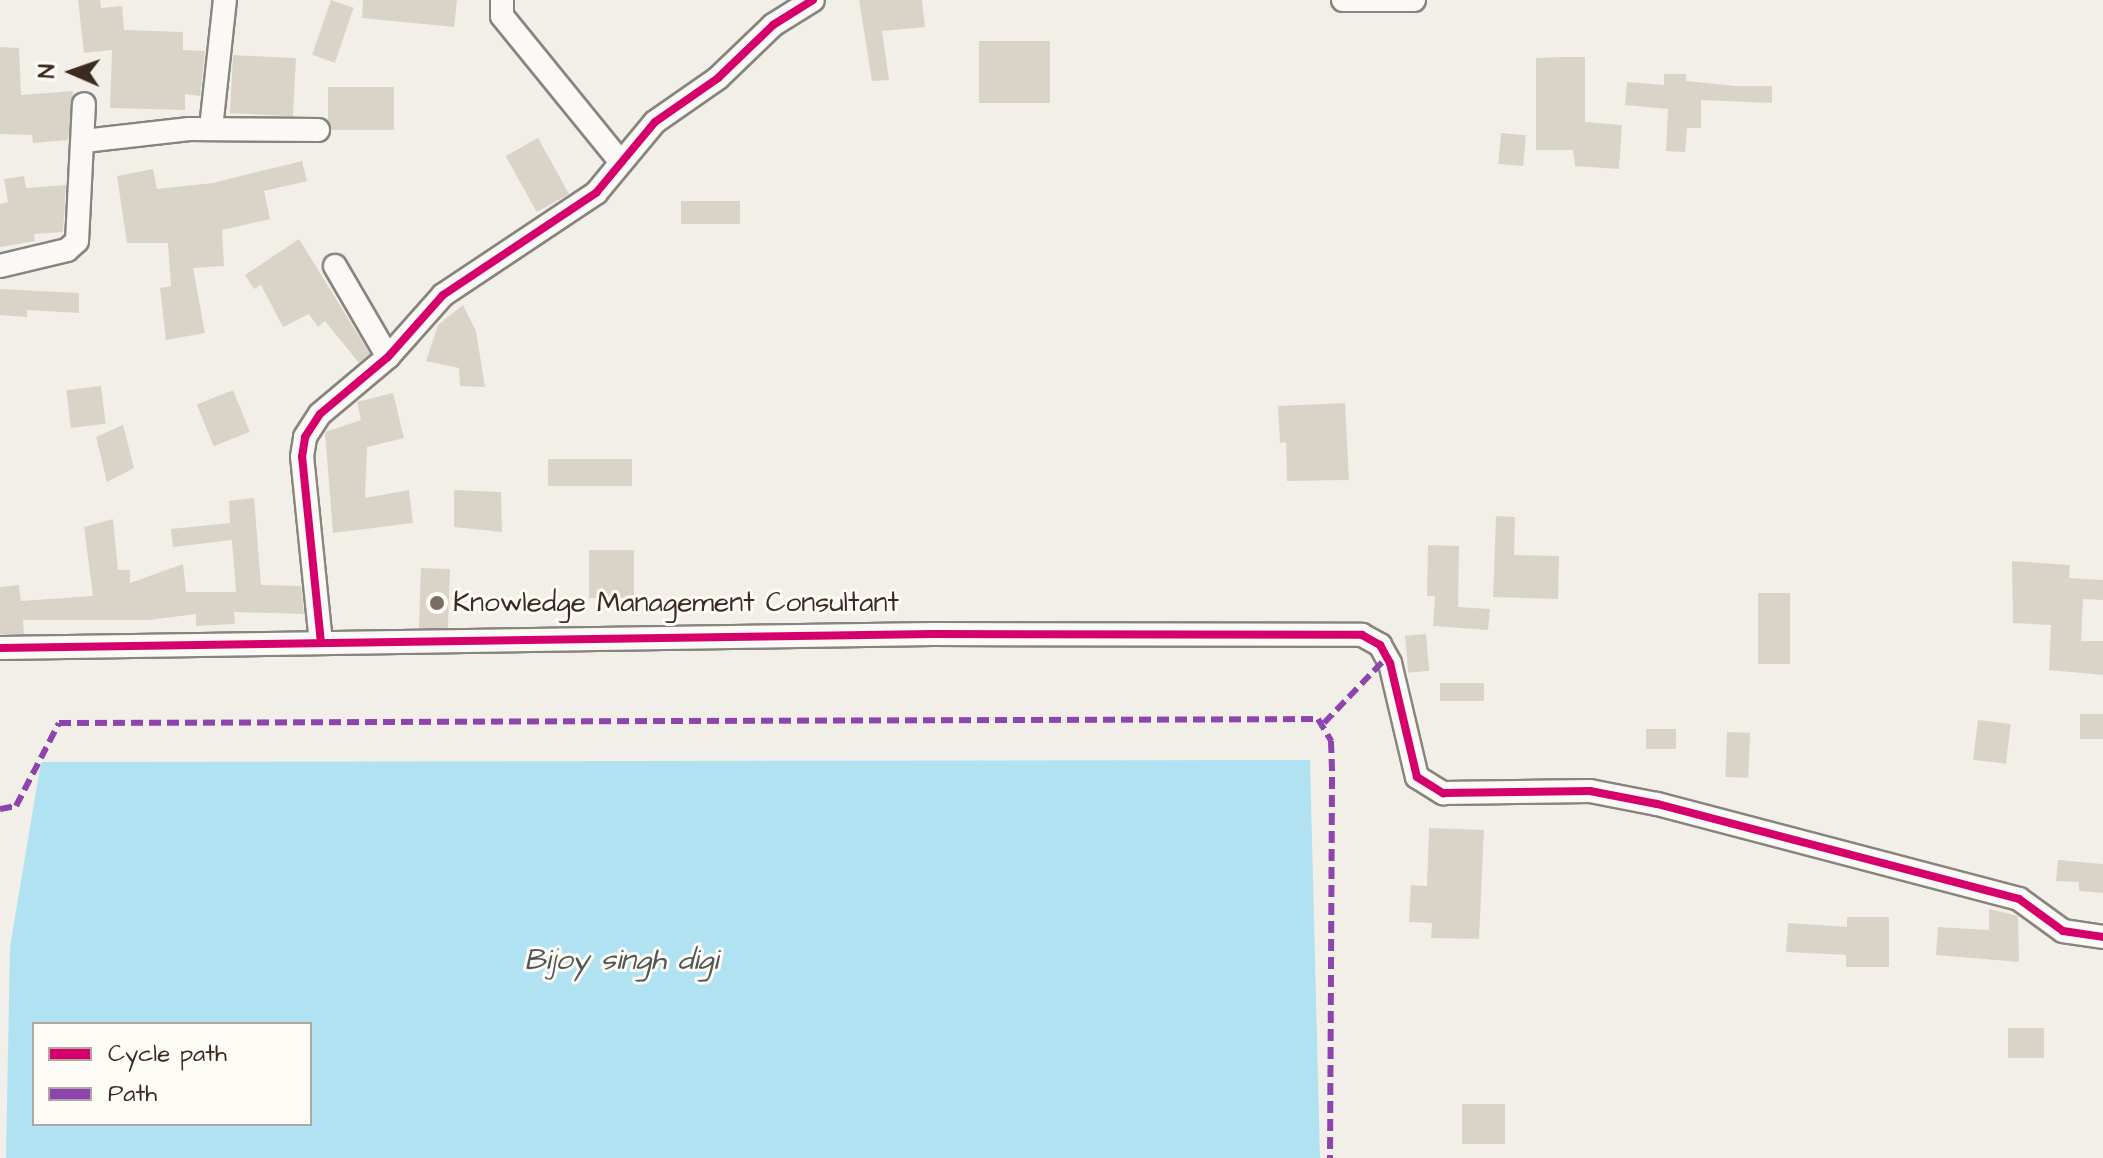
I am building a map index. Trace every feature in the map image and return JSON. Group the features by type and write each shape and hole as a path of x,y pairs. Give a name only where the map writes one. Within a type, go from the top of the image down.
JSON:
{"street":[{"path":"211,128 225,0"},
{"path":"502,0 502,16 620,161"},
{"path":"321,643 302,457 305,437 320,414 388,357 443,295 596,193 655,122 718,78 773,25 813,0"},
{"path":"1343,0 1414,0"},
{"path":"0,266 67,250 77,241 84,104"},
{"path":"84,141 211,128 318,130"},
{"path":"335,266 388,357"},
{"path":"0,648 933,634 1362,635 1380,645 1390,663 1417,777 1443,793 1590,791 1657,804 2019,899 2063,931 2103,937"}],"water":[{"name":"Bijoy singh digi","path":"1310,760 1320,1158 6,1158 10,947 41,762"}],"building":[{"path":"78,0 100,0 101,8 122,6 124,30 183,32 183,50 205,51 200,96 185,94 185,110 110,108 112,50 84,53"},
{"path":"331,0 354,8 335,63 312,55"},
{"path":"363,0 457,0 454,27 362,18"},
{"path":"859,0 922,0 925,27 882,31 889,80 872,81"},
{"path":"979,41 1050,41 1050,103 979,103"},
{"path":"0,47 19,48 21,95 73,91 68,140 33,143 32,135 0,134"},
{"path":"233,55 296,58 293,116 230,113"},
{"path":"1585,57 1585,122 1622,125 1619,169 1575,166 1573,150 1536,150 1536,58"},
{"path":"1664,74 1686,74 1686,81 1772,86 1772,103 1701,100 1701,128 1687,128 1685,152 1666,151 1668,109 1625,105 1627,82 1664,85"},
{"path":"328,87 394,87 394,130 328,130"},
{"path":"1501,133 1526,135 1523,166 1498,164"},
{"path":"538,138 569,194 537,212 506,156"},
{"path":"302,161 307,181 264,191 270,219 222,230 224,266 193,268 205,333 166,340 160,288 171,286 168,243 127,243 117,176 153,169 157,189 213,183"},
{"path":"24,176 26,188 66,185 63,232 34,234 35,241 0,247 0,204 8,202 4,179"},
{"path":"681,201 740,201 740,224 681,224"},
{"path":"299,239 370,354 359,363 325,321 318,327 309,314 283,327 261,285 254,289 245,275"},
{"path":"0,289 79,293 79,313 27,310 27,317 0,315"},
{"path":"463,305 476,331 485,387 460,386 459,368 426,361 438,325"},
{"path":"101,386 106,424 71,428 66,390"},
{"path":"233,390 250,432 214,446 197,405"},
{"path":"393,393 404,438 367,447 365,498 409,490 413,523 333,533 325,432 361,420 357,402"},
{"path":"1345,403 1349,480 1287,481 1286,442 1280,443 1278,406"},
{"path":"123,425 134,468 107,482 96,437"},
{"path":"548,459 632,459 632,486 548,486"},
{"path":"454,490 501,492 502,532 454,527"},
{"path":"254,498 261,585 301,586 304,614 234,612 235,624 196,626 196,614 149,620 23,620 24,634 0,634 0,587 19,585 21,601 93,596 84,527 113,519 118,570 130,570 130,583 183,564 186,592 236,592 232,540 173,547 171,529 230,523 229,501"},
{"path":"1496,516 1515,517 1514,555 1559,556 1558,599 1493,597"},
{"path":"1428,545 1459,546 1458,607 1490,609 1488,630 1433,626 1435,596 1427,596"},
{"path":"589,550 634,550 634,598 589,598"},
{"path":"2012,561 2070,565 2069,578 2103,580 2103,600 2083,599 2081,641 2103,641 2103,675 2049,670 2051,625 2013,623"},
{"name":"Knowledge Management Consultant","path":"421,568 450,569 448,629 419,628"},
{"path":"1758,593 1790,593 1790,664 1758,664"},
{"path":"1426,634 1429,671 1408,673 1405,636"},
{"path":"1440,683 1484,683 1484,701 1440,701"},
{"path":"2080,714 2103,714 2103,739 2080,739"},
{"path":"1978,720 2011,724 2006,764 1973,760"},
{"path":"1646,729 1676,729 1676,749 1646,749"},
{"path":"1727,732 1750,733 1748,778 1725,777"},
{"path":"1429,828 1484,830 1479,939 1431,938 1432,923 1409,922 1411,885 1427,886"},
{"path":"2058,860 2103,864 2103,893 2079,891 2079,882 2056,881"},
{"path":"1989,909 2018,916 2019,962 1936,955 1938,927 1989,930"},
{"path":"1847,917 1889,917 1889,967 1846,967 1846,955 1786,952 1788,923 1847,927"},
{"path":"2008,1028 2044,1028 2044,1058 2008,1058"},
{"path":"1462,1104 1505,1104 1505,1144 1462,1144"}],"marked path":[{"path":"1324,723 1387,657"},
{"path":"0,809 16,806 59,723 1318,719 1331,741 1332,777 1330,1158"}],"cycle path":[{"path":"321,643 302,457 305,437 320,414 388,357 443,295 596,193 655,122 718,78 773,25 813,0"},
{"path":"0,648 933,634 1362,635 1380,645 1390,663 1417,777 1443,793 1590,791 1657,804 2019,899 2063,931 2103,937"}],"place":[{"name":"Knowledge Management Consultant","path":"437,603"}]}
